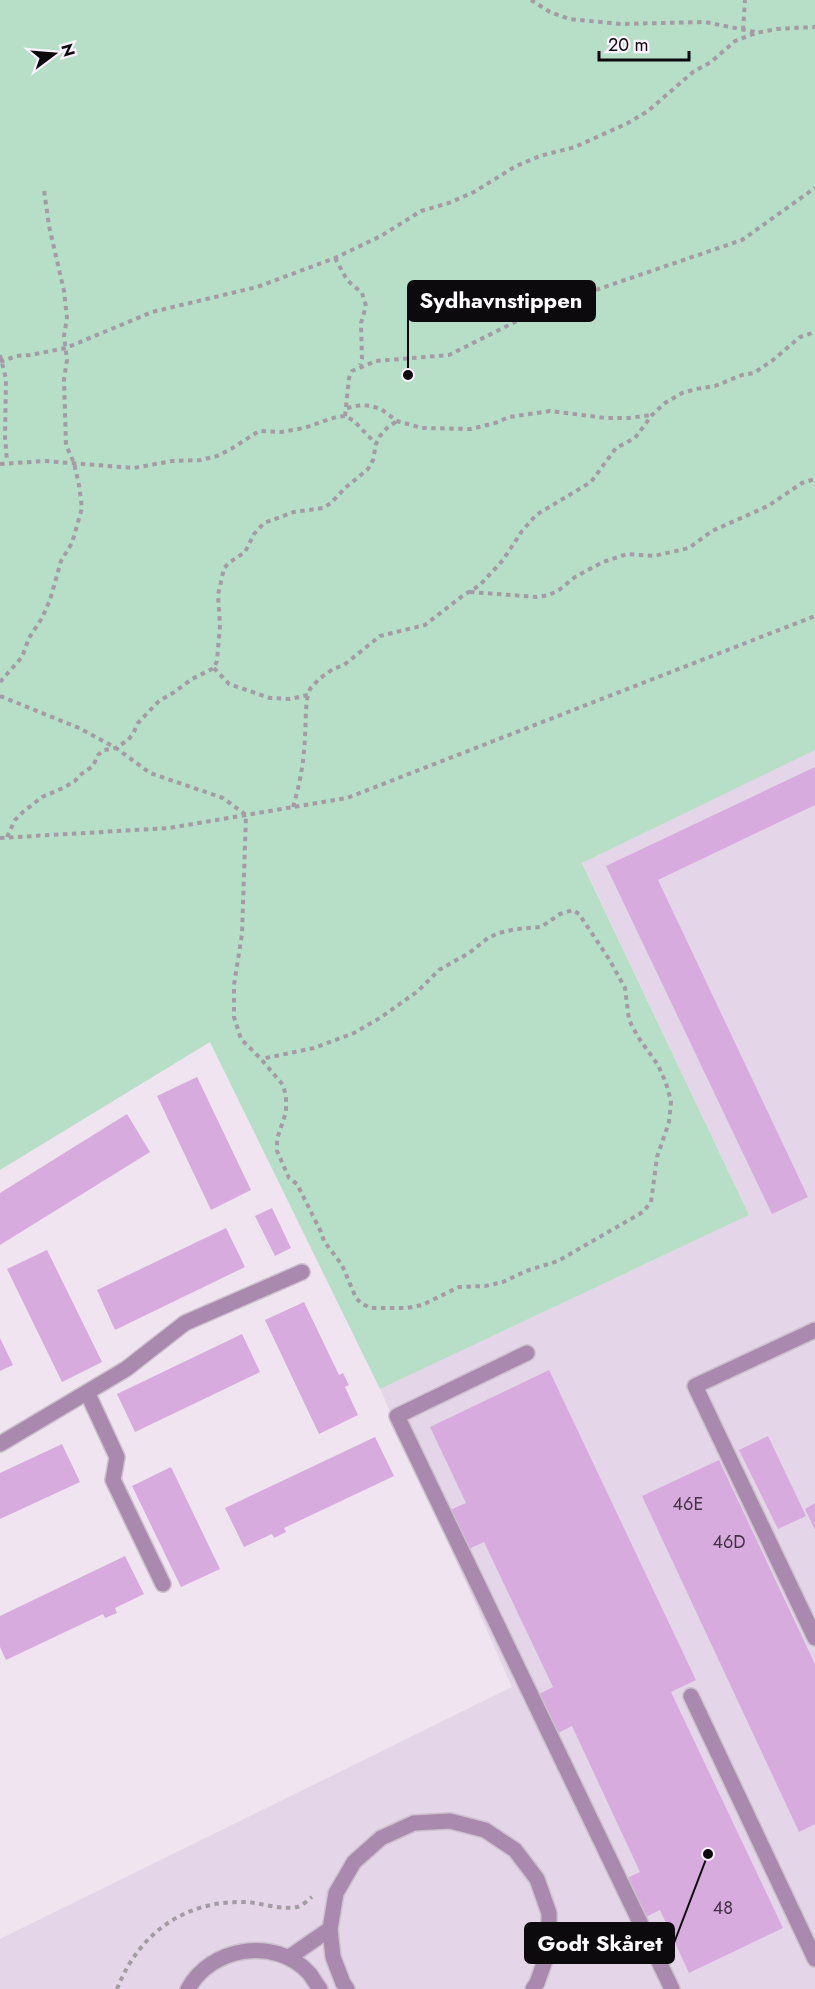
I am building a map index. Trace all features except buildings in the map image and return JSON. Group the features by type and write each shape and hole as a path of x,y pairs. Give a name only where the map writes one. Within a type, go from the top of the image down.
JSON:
{"lane":[{"path":"0,1444 126,1369 185,1323 302,1272"},
{"path":"815,1330 695,1386 815,1638"},
{"path":"528,1353 397,1416 672,1989"},
{"path":"87,1392 117,1457 113,1480 163,1584"},
{"path":"691,1696 815,1959"},
{"path":"347,1989 333,1957 330,1929 336,1893 354,1862 381,1838 414,1823 450,1821 485,1830 515,1850 537,1879 549,1913 549,1949 533,1989"},
{"path":"288,1958 330,1929"},
{"path":"188,1989 194,1978 213,1961 237,1951 263,1950 288,1958 308,1972 320,1989"}],"path":[{"path":"531,0 550,12 568,19 621,24 705,22 756,33"},
{"path":"743,30 745,0"},
{"path":"1,362 16,356 30,356 66,348 152,312 257,287 335,258 381,236 421,211 449,203 474,192 516,166 540,156 575,147 628,123 648,111 693,72 711,62 735,42 756,33 777,29 815,27"},
{"path":"345,417 349,378 352,370 360,366 376,361 449,355 543,308 742,240 815,188"},
{"path":"0,682 22,657 29,638 42,618 50,600 61,561 72,543 81,507 79,485 74,463 66,445 64,428 66,318 64,291 49,226 44,190"},
{"path":"335,258 347,280 362,293 366,306 361,323 362,359 360,366"},
{"path":"293,807 300,783 308,694 319,679 333,669 344,665 380,636 425,625 490,576 536,515 591,482 616,448 635,438 652,415 665,403 696,388 715,386 741,375 754,373 800,337 815,332"},
{"path":"0,355 6,379 5,437 8,462"},
{"path":"347,408 361,405 371,406 381,409 397,422 422,428 471,429 509,417 550,411 606,418 652,415"},
{"path":"0,464 45,461 134,468 172,461 201,460 217,456 260,431 281,432 304,428 336,417 354,420 376,444"},
{"path":"7,837 15,820 23,812 42,797 75,781 93,766 98,755 104,750 116,748 128,740 134,734 138,723 159,700 214,668 217,661 220,625 218,595 224,568 245,552 248,544 264,523 294,512 323,508 331,503 368,469 373,460 376,444 387,428 397,422"},
{"path":"469,592 537,597 549,595 575,577 603,562 627,554 654,556 689,548 726,524 768,506 802,483 815,479"},
{"path":"0,838 169,828 347,798 815,616"},
{"path":"214,668 229,684 270,698 290,699 308,694"},
{"path":"0,696 80,728 116,748 150,773 223,798 246,815"},
{"path":"246,815 242,934 234,985 234,1017 241,1039 283,1085 286,1112 277,1139 277,1151 289,1178 297,1184 324,1241 342,1265 356,1298 362,1304 371,1308 407,1308 422,1305 459,1287 485,1286 503,1282 526,1271 558,1261 643,1212 651,1202 657,1157 669,1122 671,1101 658,1065 629,1020 625,988 597,941 579,914 573,910 565,911 541,927 516,929 488,938 469,953 439,970 418,991 380,1018 354,1033 314,1048 261,1059"},
{"path":"117,1989 136,1952 173,1918 221,1902 298,1907 317,1894"}],"shaded area":[{"path":"815,750 815,1989 0,1989 0,1939 512,1687 380,1389 749,1215 582,862"}],"green space":[{"path":"0,0 815,0 815,750 582,863 749,1215 380,1389 210,1042 0,1170"}],"place":[{"name":"Sydhavnstippen","path":"408,375"},
{"name":"Godt Skåret","path":"708,1854"}]}
